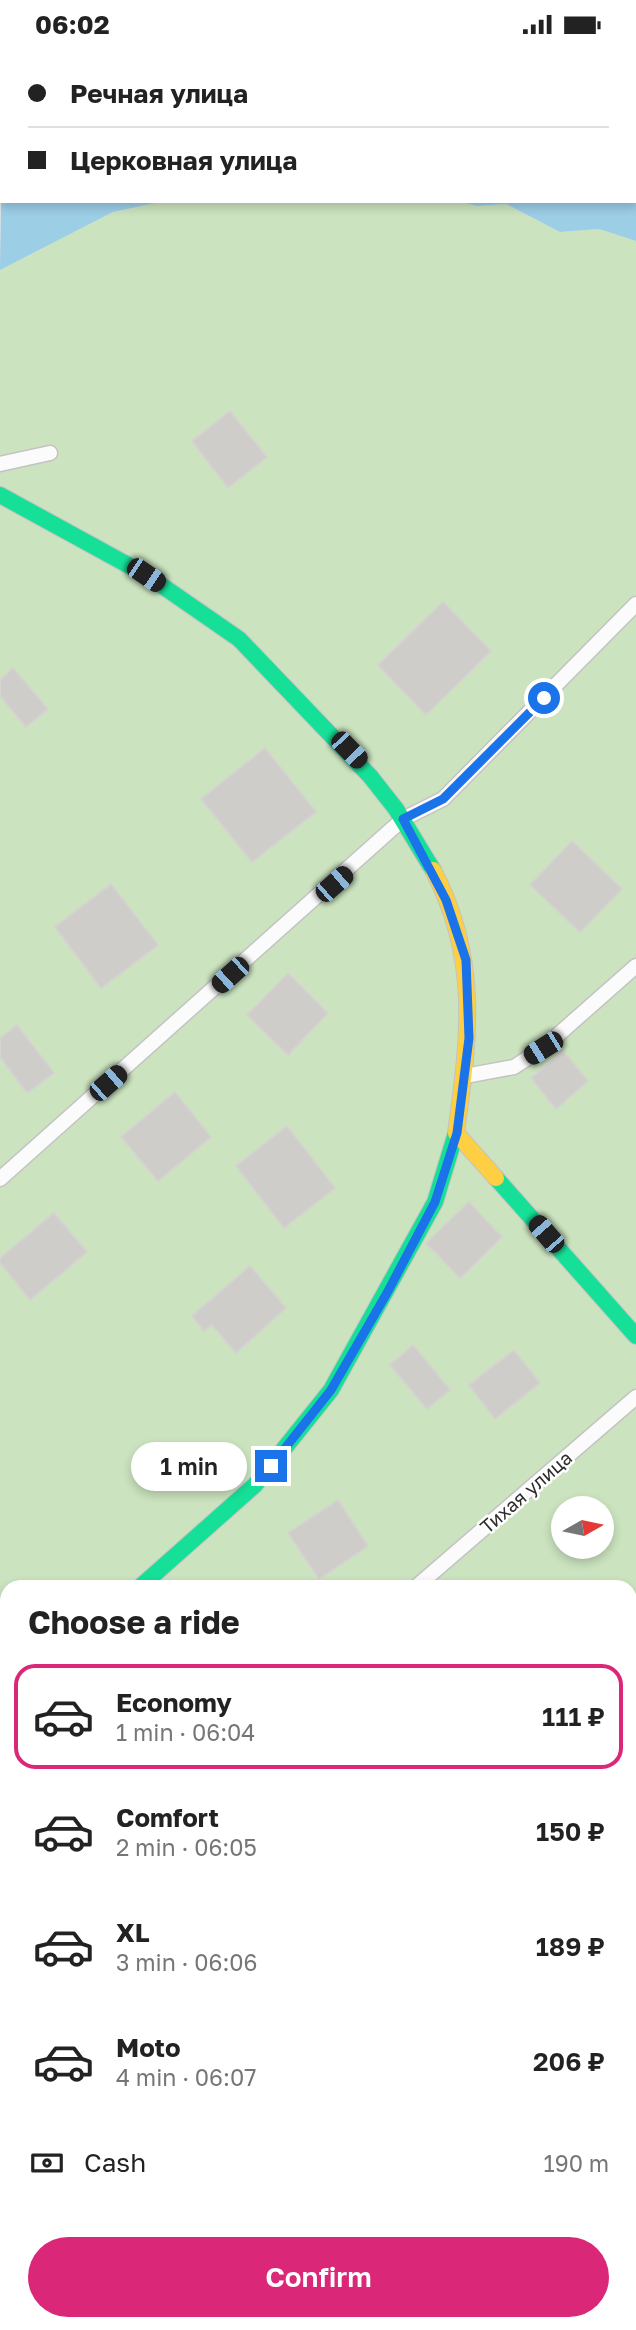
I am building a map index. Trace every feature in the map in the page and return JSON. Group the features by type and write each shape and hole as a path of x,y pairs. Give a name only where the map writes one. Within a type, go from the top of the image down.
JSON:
{"street":[{"path":"0,495 146,575 232,633 366,768 403,819 446,900 466,960 469,1038 457,1133 435,1202 331,1390 256,1485 148,1580"},
{"path":"457,1133 636,1336"}],"lane":[{"path":"0,464 50,453"},
{"path":"0,1179 403,819 443,799 636,604"},
{"path":"464,1076 514,1067 543,1048 636,966"},
{"name":"Тихая улица","path":"424,1580 636,1397"}],"green space":[{"path":"156,203 506,204 560,232 599,229 636,241 636,1580 0,1580 0,270 113,212"}],"water":[{"path":"1,203 156,203 113,212 0,270"},
{"path":"466,203 636,203 636,241 599,229 560,232 506,204 477,206"}],"building":[{"path":"230,411 267,457 228,488 192,441"},
{"path":"443,602 491,651 426,715 378,665"},
{"path":"13,668 48,709 26,727 0,696 0,680"},
{"path":"265,748 316,812 252,862 201,799"},
{"path":"572,841 622,889 580,932 530,885"},
{"path":"111,884 158,945 101,988 55,927"},
{"path":"288,973 328,1013 288,1055 247,1015"},
{"path":"17,1025 54,1073 27,1093 0,1057 0,1038"},
{"path":"563,1051 588,1081 556,1109 531,1078"},
{"path":"175,1092 211,1137 158,1181 121,1137"},
{"path":"287,1126 335,1188 284,1228 236,1166"},
{"path":"469,1202 502,1237 460,1278 426,1243"},
{"path":"54,1213 87,1252 30,1300 0,1263 0,1258"},
{"path":"250,1266 286,1308 236,1353 212,1325 204,1331 192,1316"},
{"path":"413,1345 450,1390 427,1409 390,1365"},
{"path":"514,1350 540,1383 495,1419 469,1385"},
{"path":"338,1500 368,1546 319,1579 288,1533"}],"traffic: fast":[{"path":"0,495 148,576 239,639 370,776 396,809 433,870"},
{"path":"148,1580 255,1485 331,1390 435,1202 456,1133"},
{"path":"496,1178 636,1336"}],"traffic: slow":[{"path":"433,870 448,903 458,935 467,999 467,1032 456,1133 496,1178"}],"route":[{"path":"271,1466 331,1390 387,1293 435,1202 457,1133 469,1038 466,960 446,900 413,832 403,819 443,799 544,698"}]}
